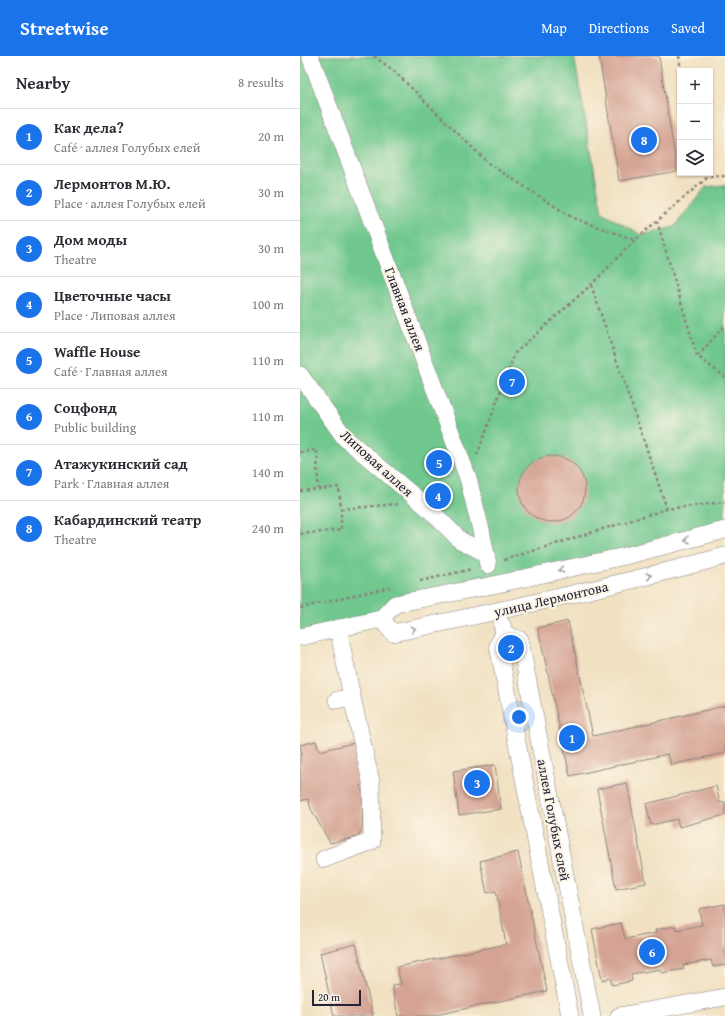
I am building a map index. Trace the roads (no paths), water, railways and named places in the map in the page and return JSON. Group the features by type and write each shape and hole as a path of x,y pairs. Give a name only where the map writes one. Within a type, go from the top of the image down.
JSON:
{"street":[{"name":"Главная аллея","path":"310,56 468,478 487,559"},
{"name":"Липовая аллея","path":"300,376 345,438 421,502 460,540 487,559"},
{"name":"улица Лермонтова","path":"725,530 625,556 493,585 396,604 381,619 393,633 499,612 725,556"},
{"path":"625,556 631,580"},
{"path":"300,636 381,619"},
{"path":"324,859 372,841 370,782 344,699 338,628"},
{"name":"аллея Голубых елей","path":"570,1016 498,645 503,630 520,640 592,1016"},
{"path":"619,1016 725,997"}],"place":[{"name":"Кабардинский театр","path":"644,140"},
{"name":"Атажукинский сад","path":"512,382"},
{"name":"Waffle House","path":"439,463"},
{"name":"Цветочные часы","path":"438,496"},
{"name":"Лермонтов М.Ю.","path":"511,648"},
{"name":"Как дела?","path":"572,738"},
{"name":"Дом моды","path":"477,783"},
{"name":"Соцфонд","path":"652,952"}]}
